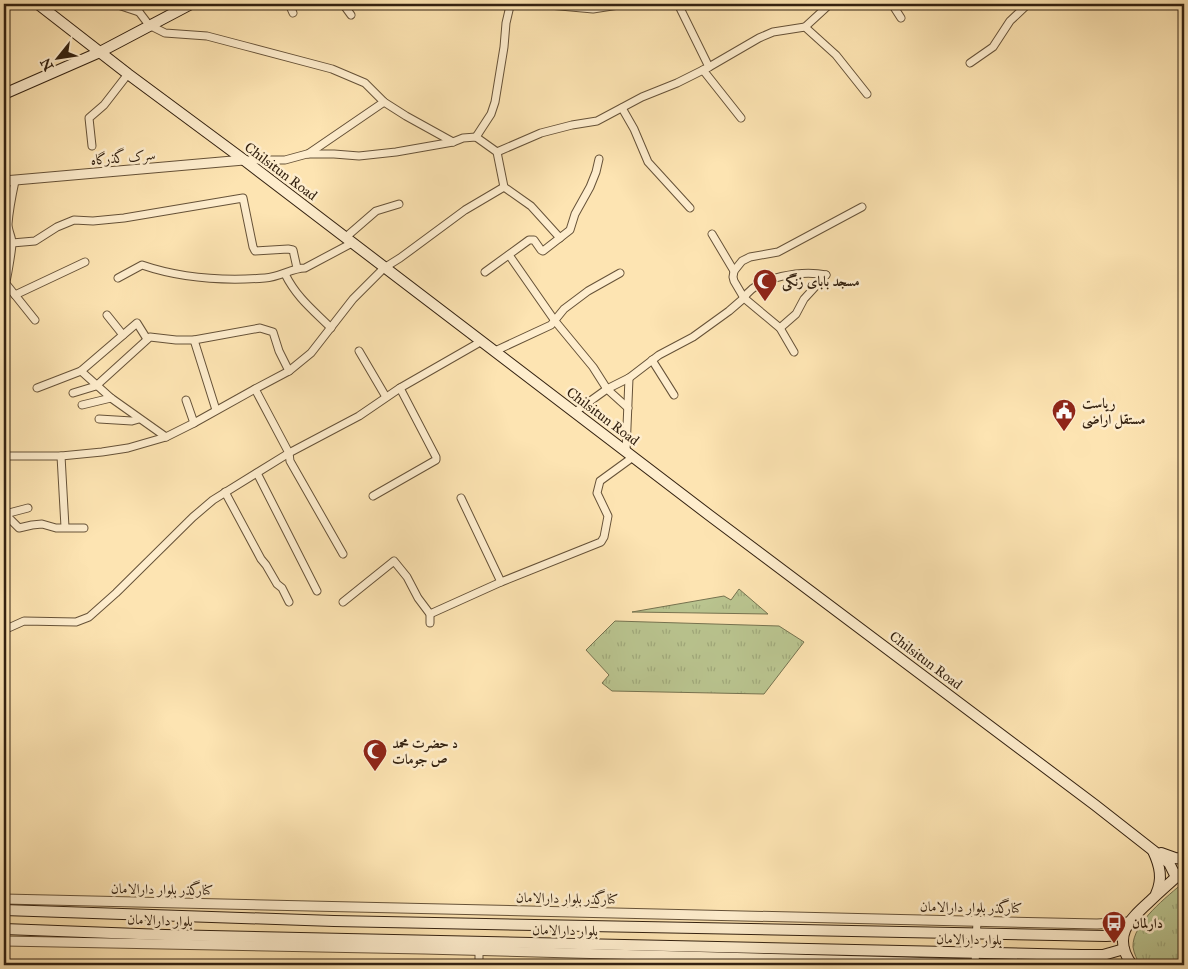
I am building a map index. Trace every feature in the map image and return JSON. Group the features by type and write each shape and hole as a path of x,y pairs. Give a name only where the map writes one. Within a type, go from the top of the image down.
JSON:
{"main road":[{"name":"Chilsitun Road","path":"38,4 1153,850"},
{"path":"4,94 100,52 191,4"},
{"path":"1153,850 1175,858 1184,859"},
{"path":"1128,964 1123,935 1129,922 1180,874 1153,850"},
{"path":"1153,850 1159,863 1161,878 1160,886 1155,896"},
{"name":"بلوار دارالامان","path":"4,910 334,921 976,934 1123,935"},
{"path":"474,923 480,947"},
{"name":"بلوار دارالامان","path":"4,929 480,947 1104,955 1124,949"}],"street":[{"path":"115,4 140,12"},
{"path":"133,4 149,25 165,33 207,36 332,69 365,83 384,102 413,121 453,142"},
{"path":"289,4 293,13"},
{"path":"343,4 351,15"},
{"path":"476,138 492,114 504,48 506,23 511,4"},
{"path":"538,4 593,10 626,4"},
{"path":"678,4 706,68 741,118"},
{"path":"496,152 541,133 572,124 597,120 706,68 759,38 773,32 805,27 830,4"},
{"path":"892,4 900,18"},
{"path":"970,63 993,47 1010,21 1028,4"},
{"path":"805,27 836,55 867,94"},
{"path":"92,146 89,118 104,105 128,74"},
{"path":"307,154 384,102"},
{"path":"622,108 634,129 648,162 690,208"},
{"path":"244,160 285,160 307,154 359,156 396,152 453,142 463,138 476,138 496,152 504,186 530,206 560,238"},
{"path":"484,272 529,240 534,240 543,251 571,229 575,214 596,172 599,159"},
{"name":"سرک گذرگاه","path":"4,181 244,160"},
{"path":"15,181 6,210 12,243 5,287 15,295 35,320"},
{"path":"4,456 61,456 102,452 128,448 166,437 289,372 311,353 353,299 384,268 465,210 504,186"},
{"path":"12,243 35,241 57,227 74,220 93,222 124,218 243,198 255,252 293,250 297,268"},
{"path":"118,278 142,265 198,278 266,278 285,274 317,262 349,240 376,211 399,204"},
{"path":"734,270 742,261 750,257 778,252 862,207"},
{"path":"712,234 734,270 734,280 744,298 780,328 794,352"},
{"path":"509,255 555,322 594,367 608,389 628,408"},
{"path":"15,295 85,262"},
{"path":"494,351 551,325 564,309 588,291 620,273"},
{"path":"575,412 608,389 629,378 652,360 693,337 729,311 747,293 765,282 785,275 800,273 826,275 804,299 796,314 780,328"},
{"path":"285,274 292,288 308,308 316,312 330,328"},
{"path":"107,315 123,335"},
{"path":"37,388 81,372 137,323 147,339"},
{"path":"73,393 96,386 147,339 194,340 260,328 273,332 289,372"},
{"path":"194,340 216,410"},
{"path":"4,630 24,621 76,622 89,617 193,517 225,492 289,453 358,416 400,388 482,341"},
{"path":"359,351 386,397"},
{"path":"652,360 674,395"},
{"path":"81,372 111,398 166,437"},
{"path":"430,614 502,582 601,542 604,537 608,516 598,493 600,481 630,454 629,378"},
{"path":"373,496 436,460 400,388"},
{"path":"255,389 289,453 290,461 343,554"},
{"path":"82,405 111,398"},
{"path":"186,400 194,423"},
{"path":"99,419 132,421 139,419"},
{"path":"61,456 66,528"},
{"path":"257,473 316,591"},
{"path":"225,492 261,560 277,584 282,588 289,602"},
{"path":"461,498 502,582"},
{"path":"28,508 5,514 19,528 32,524 84,528"},
{"path":"342,602 394,561 407,577 418,598 430,614 430,623"},
{"name":"کنارگذر بلوار دارالامان","path":"4,899 1097,924 1129,922"},
{"path":"464,910 474,923"},
{"path":"975,965 977,921"},
{"path":"4,960 4,942 480,947 648,961 1014,965"},
{"path":"479,965 480,947"}],"green space":[{"path":"739,589 768,614 632,612 724,596 731,600"},
{"path":"615,621 779,626 804,642 764,694 612,691 602,683 609,675 586,650"},
{"path":"1184,882 1184,965 1140,965 1133,947 1138,929 1152,911"}],"place":[{"name":"مسجد بابای زنگی","path":"765,302"},
{"name":"ریاست مستقل اراضی","path":"1064,432"},
{"name":"د حضرت محمد ص جومات","path":"375,772"},
{"name":"دارلمان","path":"1114,944"}]}
